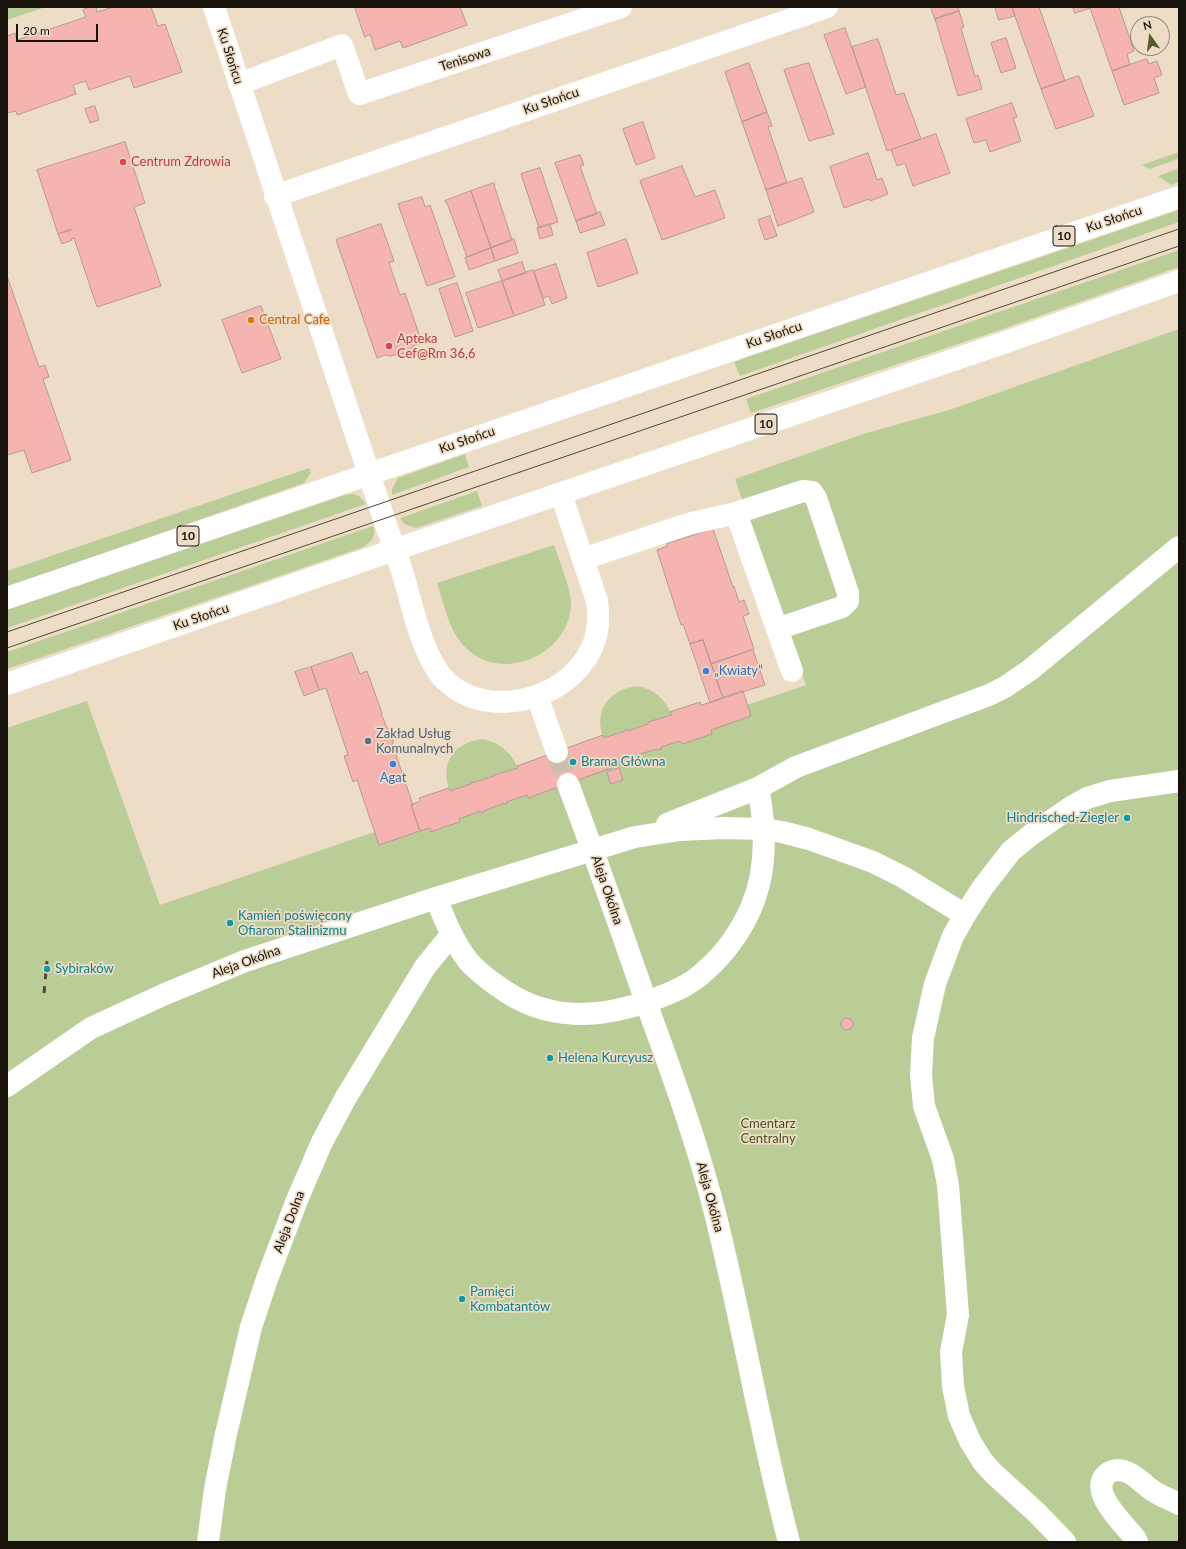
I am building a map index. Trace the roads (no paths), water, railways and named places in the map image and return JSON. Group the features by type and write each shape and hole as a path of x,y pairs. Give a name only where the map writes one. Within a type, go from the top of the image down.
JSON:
{"street":[{"name":"Ku Słońcu","path":"214,7 275,196 394,550"},
{"name":"Tenisowa","path":"239,84 342,45 359,94 620,7"},
{"name":"Ku Słońcu","path":"275,196 827,7"},
{"name":"Ku Słońcu","path":"7,598 1179,197"},
{"name":"Ku Słońcu","path":"7,684 394,550 1010,341 1179,281"},
{"path":"583,560 688,524 736,513 803,491 812,492 816,498 848,593 848,601 842,607 777,629"},
{"path":"394,550 425,646 433,663 443,677 453,686 480,699 502,702 520,701 538,696 558,687 573,674 584,662 598,633 599,616 596,601 561,494"},
{"path":"736,513 792,671"},
{"path":"568,784 593,850 635,837 758,788 796,767 975,701 1004,687 1030,670 1179,547"},
{"path":"538,696 556,752"},
{"path":"1064,1542 1036,1512 994,1474 977,1453 963,1428 959,1416 953,1386 951,1352 958,1315 948,1185 943,1159 924,1106 921,1065 923,1038 935,984 953,936 964,915 995,870 1011,852 1032,834 1071,807 1087,798 1110,791 1179,781"},
{"path":"436,898 451,935 470,963 486,978 510,995 532,1005 559,1013 578,1015 601,1013 647,1002 668,994 705,972 732,940 751,907 762,862 764,829 763,810 758,788"},
{"path":"635,837 680,830 723,828 764,829 810,839 873,862 903,877 964,915"},
{"name":"Aleja Okólna","path":"7,1086 91,1028 165,994 245,961 436,898 593,850 701,1161 714,1209 735,1300 761,1426 788,1542"},
{"name":"Aleja Dolna","path":"208,1542 215,1490 226,1434 251,1327 267,1279 302,1188 322,1142 375,1048 425,967 451,935"},
{"path":"1137,1542 1112,1511 1106,1501 1102,1481 1106,1476 1116,1470 1123,1470 1135,1476 1160,1495 1179,1504"}],"tunnel":[{"path":"557,752 568,784"}],"tram line":[{"path":"7,632 1179,229"},
{"path":"7,648 1179,246"}],"railway":[{"path":"44,993 47,961"}],"place":[{"name":"Centrum Zdrowia","path":"123,162"},
{"name":"Central Cafe","path":"251,320"},
{"name":"Apteka Cef@Rm 36,6","path":"389,346"},
{"name":"„Kwiaty”","path":"706,671"},
{"name":"Zakład Usług Komunalnych","path":"368,741"},
{"name":"Brama Główna","path":"573,762"},
{"name":"Agat","path":"393,764"},
{"name":"Hindrisched-Ziegler","path":"1127,818"},
{"name":"Kamień poświęcony Ofiarom Stalinizmu","path":"230,923"},
{"name":"Sybiraków","path":"47,969"},
{"name":"Helena Kurcyusz","path":"550,1058"},
{"name":"Pamięci Kombatantów","path":"462,1299"}],"park label":[{"name":"Cmentarz Centralny","path":"768,1132"}]}
